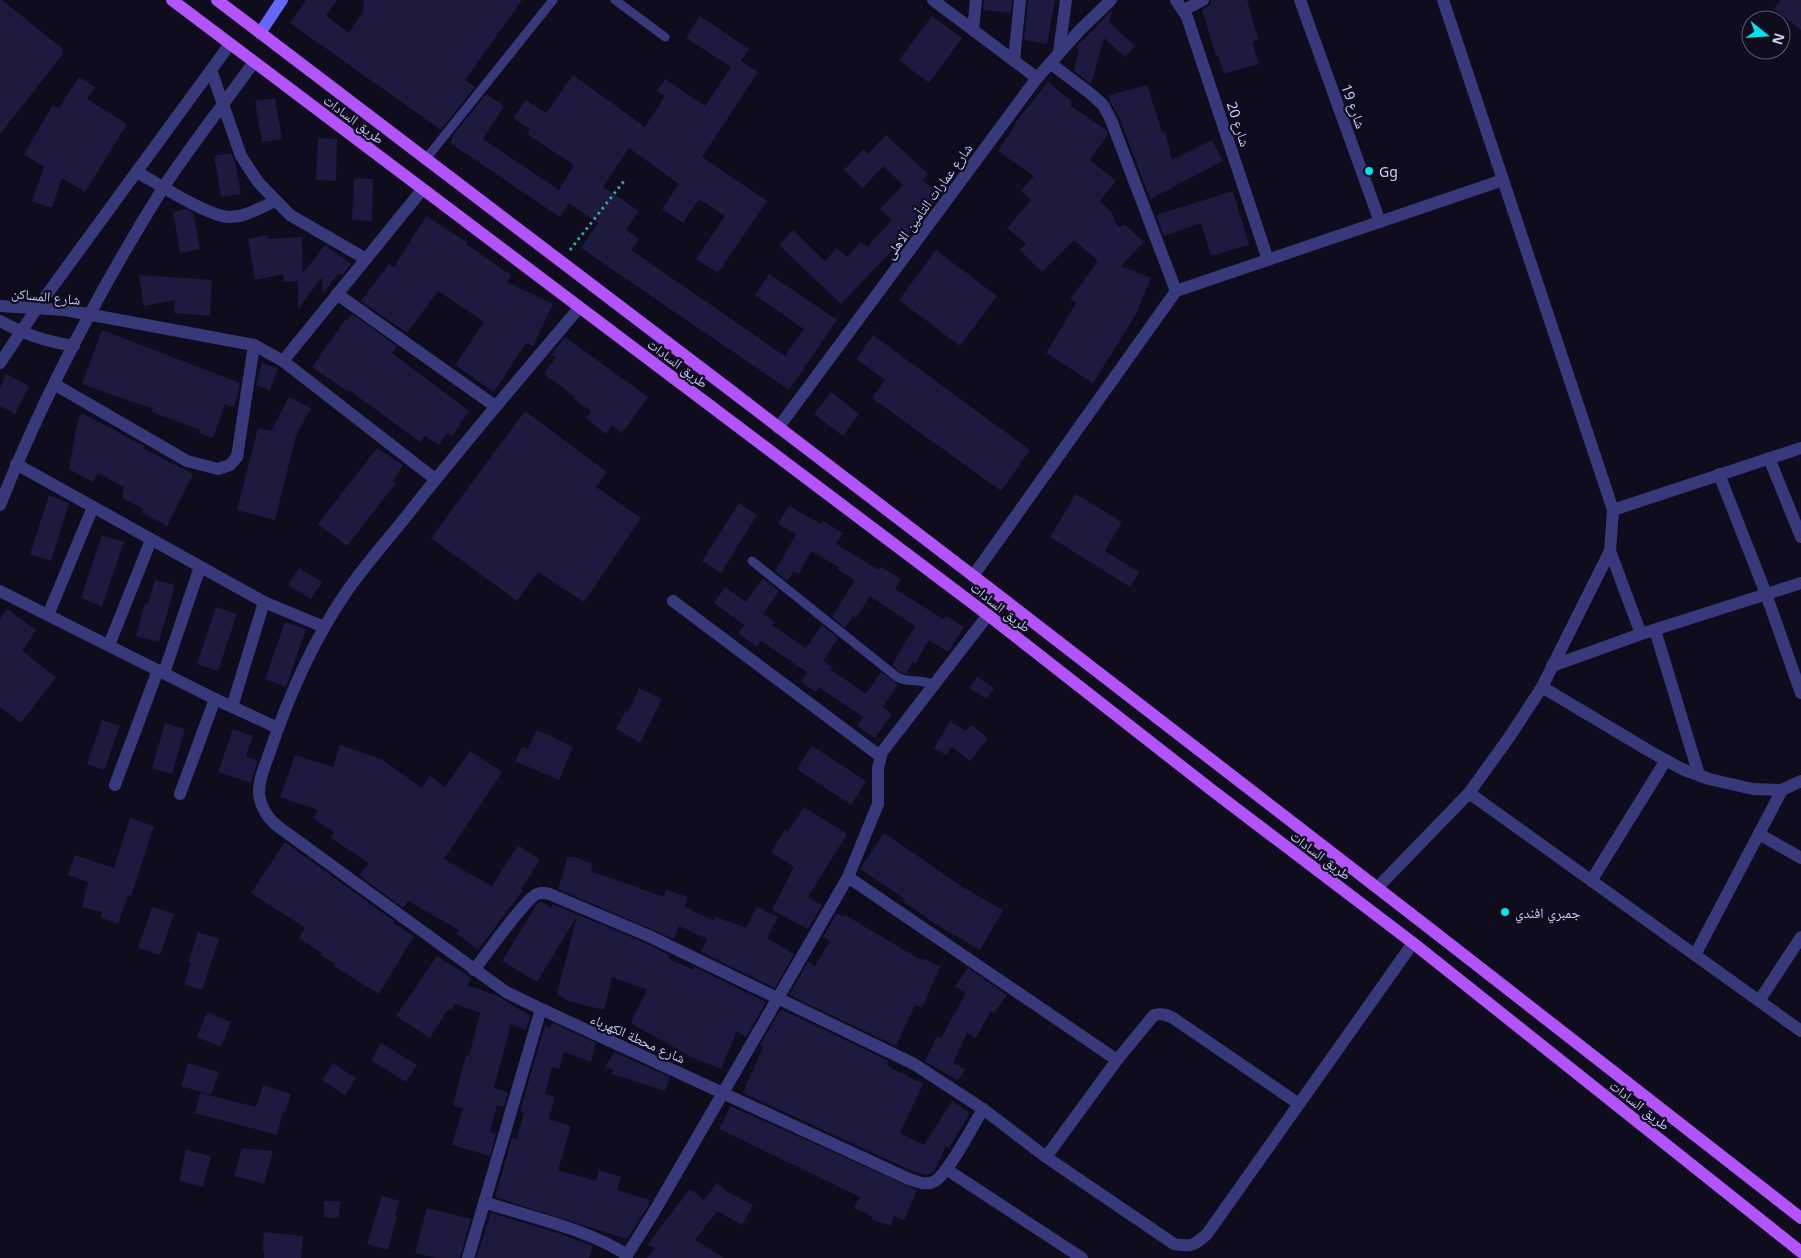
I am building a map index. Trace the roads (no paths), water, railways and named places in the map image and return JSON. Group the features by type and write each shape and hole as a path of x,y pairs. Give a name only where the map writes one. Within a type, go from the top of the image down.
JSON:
{"main road":[{"name":"طريق السادات","path":"172,0 988,615 1213,791 1413,943 1801,1252"},
{"name":"طريق السادات","path":"217,0 1378,887 1801,1218"},
{"path":"1213,791 1228,772"}],"street":[{"path":"260,33 282,0"},
{"path":"933,0 1037,78"},
{"path":"973,30 976,0"},
{"path":"1014,61 1020,0"},
{"path":"1059,52 1066,0"},
{"name":"شارع عمارات التأمين الاهلى","path":"778,428 1037,78 1059,52 1111,0"},
{"name":"شارع 20","path":"1176,0 1184,10 1268,260"},
{"path":"1184,10 1203,0"},
{"name":"شارع 19","path":"1300,0 1380,222"},
{"path":"1378,887 1469,793 1510,736 1542,687 1610,551 1613,510 1443,0"},
{"path":"0,363 37,308 230,44"},
{"path":"0,505 16,464 89,316 164,187 254,62"},
{"path":"1050,63 1103,105 1111,120 1176,291"},
{"path":"212,70 241,156 258,182 290,215 366,258"},
{"path":"137,172 214,214 228,217 242,216 276,201"},
{"path":"973,576 1176,291 1504,180"},
{"path":"283,361 422,190"},
{"path":"337,294 496,406"},
{"name":"شارع المساكن","path":"0,306 65,310 89,316 254,345 283,361 436,479"},
{"name":"شارع محطة الكهرباء","path":"579,308 436,479 346,594 324,628 299,677 278,728 262,776 259,792 262,807 270,820 280,828 506,992 541,1010 909,1179 923,1184 935,1181 946,1169 983,1110"},
{"path":"0,321 22,332 47,341 74,346"},
{"path":"54,384 187,461 218,470 230,465 237,457 254,345"},
{"path":"1613,510 1801,448"},
{"path":"1769,458 1801,537"},
{"path":"16,464 264,602 324,628"},
{"path":"1719,474 1766,594 1801,693"},
{"path":"48,615 93,507"},
{"path":"108,645 151,540"},
{"path":"1610,551 1641,634"},
{"path":"115,785 200,567"},
{"path":"1552,666 1641,634 1801,583"},
{"path":"0,591 215,699 278,728"},
{"path":"673,600 880,756"},
{"path":"232,707 264,602"},
{"path":"484,1202 584,1234 618,1249 627,1257 848,877 878,804 880,756 988,615"},
{"path":"1656,630 1699,775"},
{"path":"1542,687 1666,760 1699,775 1753,789 1782,790 1801,781"},
{"path":"180,794 215,699"},
{"path":"1591,881 1666,760"},
{"path":"1695,955 1782,790"},
{"path":"1469,793 1801,1031"},
{"path":"1759,834 1801,858"},
{"path":"848,877 1117,1060"},
{"path":"474,970 535,894 544,893 648,936 914,1064 1174,1244 1188,1246 1197,1244 1207,1234 1413,943"},
{"path":"1759,1002 1801,937"},
{"path":"468,1258 541,1010"},
{"path":"1046,1157 1117,1060 1154,1014 1166,1014 1299,1104"},
{"path":"946,1169 1082,1258"}],"lane":[{"path":"425,160 553,0"},
{"path":"615,0 666,37"},
{"path":"752,561 898,677 903,680 926,681 935,686"}],"place":[{"name":"Gg","path":"1369,171"},
{"name":"جمبري افندي","path":"1505,912"}]}
